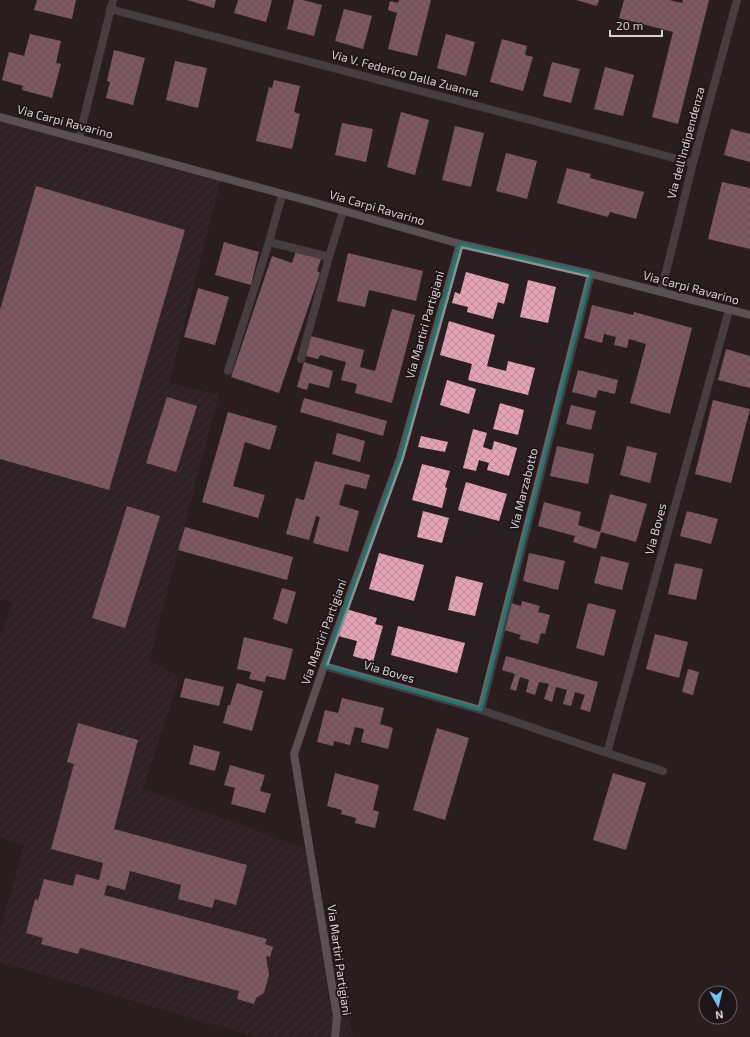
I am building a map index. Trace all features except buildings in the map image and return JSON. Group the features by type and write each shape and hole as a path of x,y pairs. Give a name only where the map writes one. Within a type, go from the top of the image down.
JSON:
{"street":[{"path":"79,138 113,0"},
{"name":"Via dell'Indipendenza","path":"661,292 693,163 737,0"},
{"name":"Via V. Federico Dalla Zuanna","path":"110,9 693,163"},
{"name":"Via Carpi Ravarino","path":"0,118 79,138 460,244 591,274 750,315"},
{"path":"228,371 269,242 282,195"},
{"path":"301,359 343,211"},
{"path":"269,242 329,257"},
{"name":"Via Martiri Partigiani","path":"335,1037 337,1016 294,754 324,666 400,458 460,244"},
{"name":"Via Marzabotto","path":"481,710 591,274"},
{"name":"Via Boves","path":"606,753 729,310"},
{"name":"Via Boves","path":"324,666 481,710 663,771"}],"highlighted area":[{"path":"460,244 591,274 481,710 324,666 400,458"}],"shaded area":[{"path":"0,119 221,179 169,383 219,395 149,660 179,678 143,789 310,850 353,1037 256,1037 0,962 0,932 24,845 0,838 0,637 13,603 0,599"}]}
